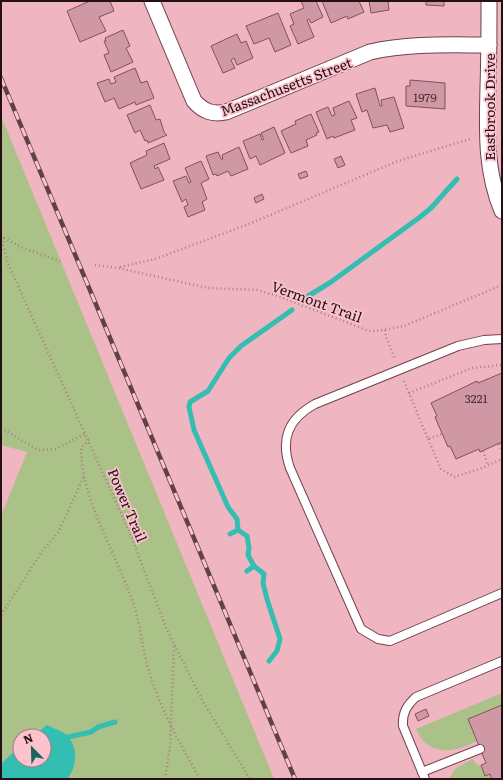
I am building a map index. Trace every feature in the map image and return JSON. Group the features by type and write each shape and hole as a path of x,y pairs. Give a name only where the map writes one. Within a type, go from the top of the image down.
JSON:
{"street":[{"name":"Massachusetts Street","path":"152,1 194,101 201,109 211,113 226,112 370,52 395,46 489,45"},
{"name":"Eastbrook Drive","path":"490,1 487,148 494,189 502,211"}],"lane":[{"path":"502,339 463,344 399,369 306,410 297,417 285,443 290,468 361,630 378,638 390,641 502,593"},
{"path":"480,749 424,775 403,726 402,717 408,704 416,697 502,661"}],"path":[{"path":"118,268 155,259 249,224 398,161 470,139"},
{"name":"Power Trail","path":"1,234 4,238 3,246 9,266 86,433 130,533 167,630 202,700 250,779"},
{"path":"4,238 23,248 60,261"},
{"name":"Vermont Trail","path":"95,266 118,268 208,288 257,290 278,296 369,331 385,330 404,326 502,285"},
{"path":"385,330 386,337 441,469 454,477 464,475 502,458"},
{"path":"409,393 472,368 502,365"},
{"path":"1,428 38,450 56,448 86,433"},
{"path":"428,439 442,434"},
{"path":"89,440 81,448 81,463 99,521 135,609 146,660 171,726 200,779"},
{"path":"499,444 502,451"},
{"path":"483,450 488,465"},
{"path":"1,615 43,550 58,533 84,475"},
{"path":"165,779 170,747 174,645"}],"green space":[{"path":"1,116 274,779 1,779 1,516 27,452 1,445"},
{"path":"502,693 502,705 468,719 477,741 468,745 451,750 435,748 427,744 421,738 416,729"},
{"path":"473,759 477,765 481,765 485,776 490,774 492,779 449,779 456,768"}],"water":[{"path":"47,725 64,733 72,743 75,762 71,774 67,779 1,779 1,764 12,754 12,768 52,768 52,728 43,728"}],"building":[{"path":"90,1 110,1 114,11 99,17 106,31 80,42 67,11"},
{"path":"301,1 316,1 323,17 311,23 309,19 307,20 314,37 298,44 290,26 294,24 290,14 304,8"},
{"path":"322,1 359,1 364,12 348,19 347,16 331,23"},
{"path":"369,1 388,1 389,10 371,13"},
{"path":"426,1 444,1 444,6 426,5"},
{"path":"278,13 291,45 275,52 269,38 254,44 246,26"},
{"path":"123,30 130,46 126,48 133,62 111,72 104,55 109,53 104,41 106,41 105,38"},
{"path":"237,34 241,43 246,41 253,58 237,65 234,58 231,60 235,68 223,73 211,46"},
{"path":"135,68 141,83 147,81 154,98 136,105 135,102 119,109 114,98 105,102 97,83 109,79 111,84 116,82 114,77"},
{"path":"410,80 445,83 445,109 406,106 406,86 410,86"},
{"path":"375,88 380,106 382,106 381,100 394,97 404,128 390,132 387,125 373,128 367,110 362,112 356,94"},
{"path":"349,101 357,118 351,120 355,130 327,139 316,112 328,107 332,116 335,115 333,108"},
{"path":"150,105 156,120 160,119 164,132 167,135 148,143 147,140 145,141 140,130 135,133 127,115"},
{"path":"311,114 319,132 316,133 317,135 306,140 308,146 291,153 281,131 296,124 295,121"},
{"path":"274,127 285,153 260,165 256,156 250,159 243,141 260,134 262,140 264,139 261,133"},
{"path":"164,143 170,159 154,166 155,169 158,167 164,180 141,189 130,163 147,155 146,151"},
{"path":"239,147 248,169 231,176 228,171 217,176 216,174 213,175 206,156 218,152 221,159 223,159 222,155"},
{"path":"341,156 345,165 338,168 334,159"},
{"path":"201,161 209,179 201,183 207,199 202,202 205,210 188,217 184,207 188,205 186,199 182,202 173,181 186,176 189,183 191,182 185,168"},
{"path":"306,171 308,176 300,179 298,174"},
{"path":"262,194 264,199 256,203 254,198"},
{"path":"502,373 502,442 480,452 479,449 456,459 450,446 448,447 435,417 437,416 431,403 477,381 478,383"},
{"path":"502,705 502,779 492,779 490,774 485,776 481,765 486,763 468,719"},
{"path":"426,709 429,716 418,721 415,714"}],"waterway":[{"path":"305,298 331,282 420,217 431,208 457,179"},
{"path":"269,661 277,651 280,639 263,583 264,574 254,566 248,555 249,548 247,536 238,530 237,519 228,507 194,430 189,407 190,402 208,391 229,358 241,346 292,310"},
{"path":"230,534 238,530"},
{"path":"247,571 254,566"},
{"path":"68,737 91,732 98,727 115,722"}],"railway":[{"path":"1,78 295,779"}]}
